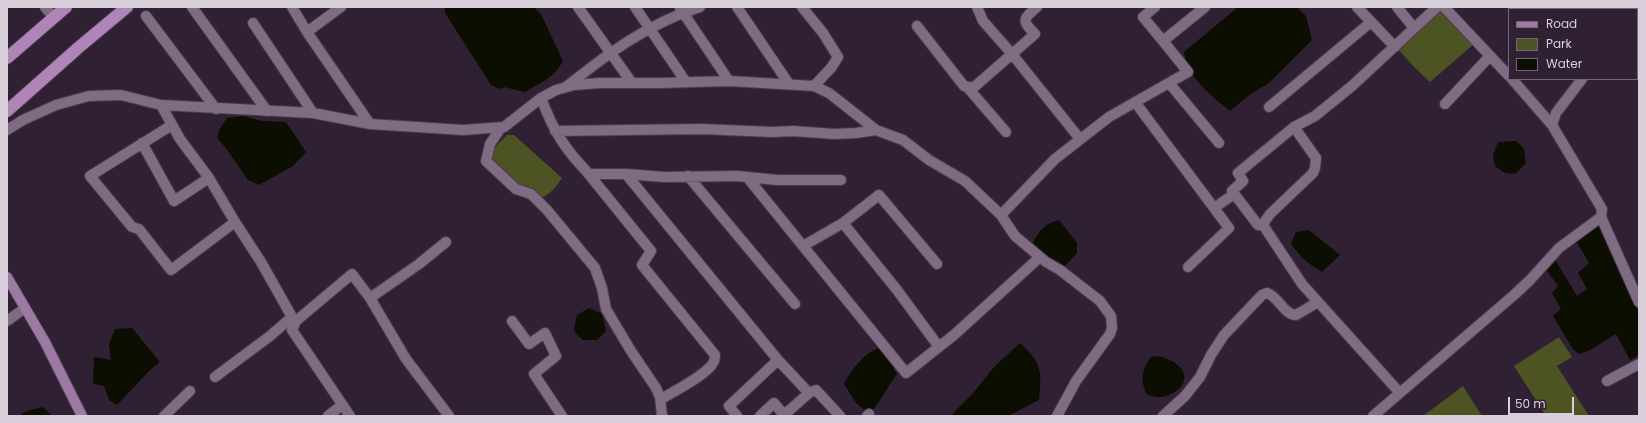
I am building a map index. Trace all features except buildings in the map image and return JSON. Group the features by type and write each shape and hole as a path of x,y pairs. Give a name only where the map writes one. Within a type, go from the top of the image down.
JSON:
{"highway":[{"path":"7,58 66,7"},
{"path":"7,111 78,48 128,7"}],"main road":[{"path":"7,277 45,342 82,416"}],"street":[{"path":"45,7 54,18"},
{"path":"192,7 267,111"},
{"path":"292,7 307,32 370,124"},
{"path":"307,32 341,7"},
{"path":"578,7 632,83"},
{"path":"635,7 686,82"},
{"path":"7,130 22,120 56,105 89,96 121,95 161,105 184,105 216,109 313,113 370,124 463,130 500,129 504,128 541,98 566,86 611,52 649,28 681,10 700,7"},
{"path":"737,7 788,84"},
{"path":"802,7 823,33 838,57 831,68 814,86"},
{"path":"977,7 983,21 1012,54 1080,139"},
{"path":"968,88 973,88 1035,34 1025,24 1025,21 1026,17 1037,7"},
{"path":"1001,215 1055,159 1080,139 1109,117 1188,72 1143,17 1155,7"},
{"path":"1163,41 1205,7"},
{"path":"1357,7 1395,47"},
{"path":"1397,7 1414,28"},
{"path":"1263,224 1258,225 1232,191 1243,181 1238,173 1294,127 1315,116 1352,86 1437,7"},
{"path":"1444,7 1490,56 1507,71"},
{"path":"681,10 729,81"},
{"path":"146,16 216,109"},
{"path":"1269,107 1371,22"},
{"path":"253,23 313,113"},
{"path":"917,26 964,86 968,88 1006,132"},
{"path":"1445,104 1490,56"},
{"path":"1513,80 1552,125 1602,209 1601,217 1639,302"},
{"path":"1552,125 1556,113 1581,80"},
{"path":"566,86 600,83 729,81 814,86 829,92 876,130 903,140 929,160 965,181 1001,215 1015,236 1040,257 1075,281 1100,301 1111,316 1113,324 1110,334 1076,381 1057,416"},
{"path":"1169,82 1219,143"},
{"path":"541,98 555,131 572,156 587,172 651,252 642,265 715,355 714,362 696,379 665,396 660,397"},
{"path":"1135,102 1229,228 1188,267"},
{"path":"161,105 180,139 209,178 261,262 294,319 292,330 350,416"},
{"path":"172,125 90,176 132,227 139,229 171,270 235,222"},
{"path":"1263,224 1270,214 1313,173 1316,168 1316,158 1294,127"},
{"path":"500,129 490,144 486,161 516,189 531,194 547,210 595,268 602,288 606,309 631,351 656,388 660,397 662,416"},
{"path":"555,131 700,129 772,132 793,131 834,134 876,130"},
{"path":"142,143 174,202 209,178"},
{"path":"587,172 589,174 626,174 664,177 688,176 747,177 777,180 841,180"},
{"path":"626,174 778,360 809,393"},
{"path":"688,176 795,304"},
{"path":"747,177 906,373 954,335 1040,257"},
{"path":"1214,208 1234,194"},
{"path":"803,246 843,223 879,195 938,264"},
{"path":"1373,416 1530,280 1559,248 1601,217"},
{"path":"843,223 897,290 939,347"},
{"path":"1263,224 1302,284 1400,393"},
{"path":"370,298 419,264 446,242"},
{"path":"215,377 352,274 370,298 406,359 449,416"},
{"path":"1163,416 1185,396 1200,377 1211,355 1224,335 1262,295 1267,293 1272,295 1287,312 1292,315 1296,315 1318,302"},
{"path":"7,321 25,308"},
{"path":"512,321 529,344 545,333 556,356 534,374 562,416"},
{"path":"738,416 729,406 778,360"},
{"path":"1606,381 1639,364"},
{"path":"760,416 774,403 784,416 809,393 816,390 840,416"},
{"path":"164,416 190,391"},
{"path":"328,416 342,404"}],"green space":[{"path":"1438,7 1474,44 1430,82 1397,48"},
{"path":"507,135 514,135 562,178 555,188 549,193 539,199 517,186 490,160 495,147"},
{"path":"1559,337 1572,357 1557,366 1589,416 1546,416 1514,366"},
{"path":"1463,386 1482,416 1423,416"}],"water":[{"path":"445,7 534,7 541,14 563,61 556,71 542,82 525,92 504,87 499,89 491,85 445,13"},
{"path":"1238,7 1297,7 1306,16 1312,40 1269,83 1249,95 1230,111 1215,99 1195,78 1186,61 1184,52"},
{"path":"243,116 262,121 286,122 306,152 293,166 259,185 248,180 217,138 219,130 227,118"},
{"path":"1516,141 1524,149 1526,163 1515,174 1505,173 1495,166 1493,155 1498,142"},
{"path":"1059,220 1077,243 1077,253 1065,266 1056,263 1047,257 1033,242 1043,228 1050,223"},
{"path":"1599,226 1639,313 1639,355 1630,360 1616,334 1590,350 1579,354 1573,349 1553,316 1561,309 1552,293 1558,286 1545,268 1554,258 1577,296 1587,289 1578,273 1589,263 1576,241"},
{"path":"1309,230 1340,255 1322,272 1305,260 1291,243 1296,232"},
{"path":"589,308 602,314 606,331 597,340 583,340 576,334 574,329 577,315"},
{"path":"132,328 160,362 149,371 117,405 109,400 104,386 93,384 94,357 111,360 109,344 115,329"},
{"path":"1020,343 1033,356 1039,368 1039,400 1008,416 952,416 995,366"},
{"path":"879,348 886,352 894,363 893,368 897,374 877,405 869,414 856,403 844,384 858,363 873,350"},
{"path":"1158,356 1175,363 1180,367 1184,376 1184,381 1178,390 1163,397 1155,397 1146,394 1143,383 1143,374 1148,362 1151,357"},
{"path":"43,407 52,416 19,416 27,411"}]}
